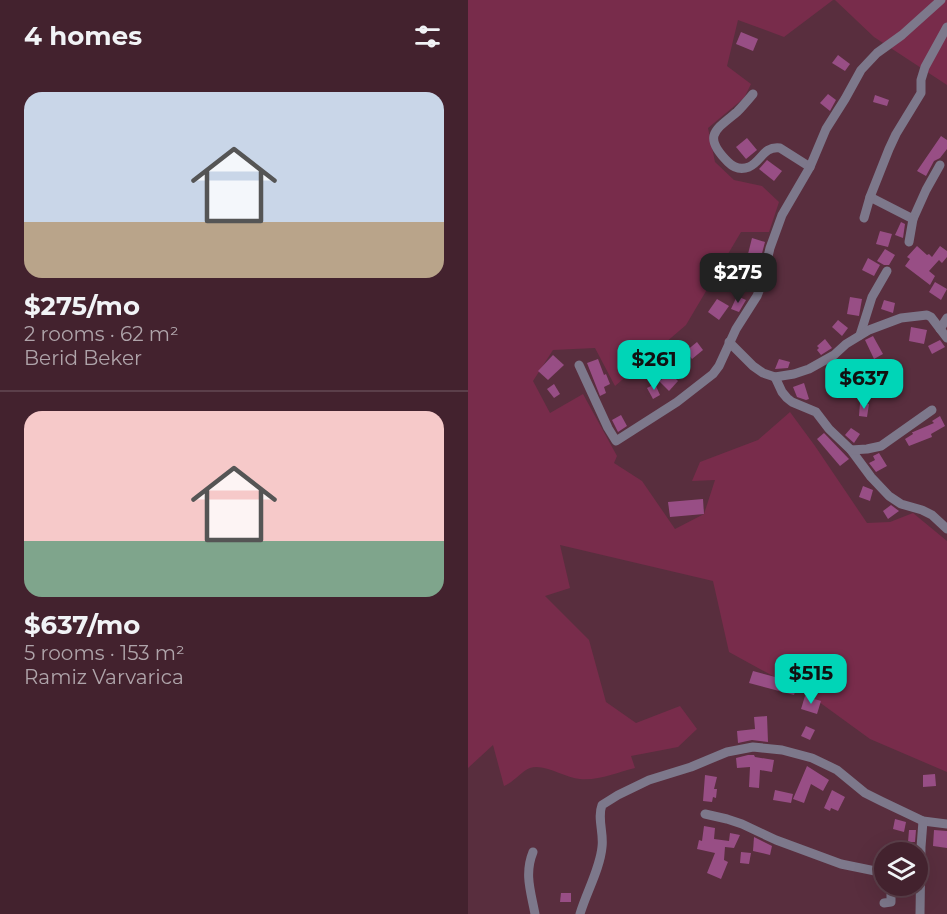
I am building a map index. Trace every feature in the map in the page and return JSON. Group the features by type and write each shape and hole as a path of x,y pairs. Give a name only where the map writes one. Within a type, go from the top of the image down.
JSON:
{"street":[{"path":"579,365 616,441 677,402 706,380 719,366 729,342 757,296 782,214 810,167 826,129 861,70 941,0"},
{"path":"864,218 870,197 897,134 921,93 921,80 925,68 947,27"},
{"path":"753,94 739,110 718,127 713,137 716,148 729,163 740,169 752,166 768,150 776,148 780,148 810,167"},
{"path":"909,242 913,219 940,165"},
{"path":"870,197 913,219"},
{"path":"860,335 872,297 886,271"},
{"path":"729,342 753,366 775,377 809,369 834,355 869,330 901,318 931,316 947,338"},
{"path":"940,329 947,318"},
{"path":"775,377 787,398 816,412 829,429 851,450 876,483 896,502 932,515 947,529"},
{"path":"851,450 881,446 932,410"},
{"path":"580,914 601,856 603,845 600,812 602,805 649,780 691,767 727,752 753,747 770,748 812,758 828,764 865,793 923,821 947,824"},
{"path":"705,814 742,824 776,840 841,864 874,871"},
{"path":"922,842 923,821"},
{"path":"533,852 528,864 528,879 535,914"},
{"path":"884,903 891,902 891,896"},
{"path":"919,896 920,914"}],"shaded area":[{"path":"468,0 833,0 784,37 738,20 727,66 751,84 744,98 708,128 715,162 734,180 762,186 779,202 769,232 741,232 686,325 615,386 595,348 553,350 533,381 550,413 583,394 617,456 614,463 642,481 675,529 704,514 715,480 692,481 700,462 758,440 790,412 867,523 890,522 913,513 947,541 947,772 870,739 815,699 729,652 713,581 560,545 570,588 545,596 589,640 606,702 636,723 680,706 697,729 678,747 631,756 635,768 594,779 574,778 536,767 527,769 504,786 493,745 468,768"},
{"path":"835,0 947,0 947,85 874,37"}],"building":[{"path":"741,32 758,39 753,51 736,44"},
{"path":"838,55 850,64 845,71 832,63"},
{"path":"828,94 836,100 830,111 820,103"},
{"path":"875,95 889,100 887,106 873,102"},
{"path":"941,136 947,140 947,149 940,158 934,161 926,176 917,171"},
{"path":"747,138 757,150 746,159 736,147"},
{"path":"767,160 782,171 774,181 759,169"},
{"path":"901,222 905,224 903,238 895,235"},
{"path":"880,231 892,234 888,247 876,244"},
{"path":"752,238 765,242 756,276 745,272 750,258 747,258"},
{"path":"917,246 932,257 940,246 947,251 947,257 942,263 939,260 929,271 935,276 930,285 905,266 910,259 907,257"},
{"path":"885,249 895,255 889,265 877,261"},
{"path":"868,258 880,265 874,276 862,270"},
{"path":"935,282 947,289 941,300 929,292"},
{"path":"737,296 746,300 739,312 731,309"},
{"path":"850,297 862,299 859,316 847,314"},
{"path":"717,299 729,306 719,320 708,312"},
{"path":"884,300 895,303 893,313 881,309"},
{"path":"838,320 848,328 842,336 832,327"},
{"path":"911,327 927,330 924,344 909,341"},
{"path":"873,336 883,354 874,359 865,340"},
{"path":"825,339 832,348 821,355 817,346"},
{"path":"940,340 945,347 932,354 928,346"},
{"path":"697,342 703,350 692,359 686,351"},
{"path":"553,355 564,365 548,380 538,371"},
{"path":"598,359 610,384 604,387 606,393 600,396 587,363"},
{"path":"779,359 790,362 788,368 775,369"},
{"path":"671,374 678,381 669,391 659,381"},
{"path":"804,383 809,399 806,400 797,397 793,387"},
{"path":"554,384 560,394 554,398 547,389"},
{"path":"655,384 660,395 653,399 647,388"},
{"path":"860,403 869,404 867,417 859,416"},
{"path":"621,415 627,426 618,432 612,420"},
{"path":"940,416 945,426 931,434 932,437 909,446 905,439 913,434 912,432 934,423 932,421"},
{"path":"851,428 860,434 854,443 845,435"},
{"path":"824,433 849,459 840,466 817,439"},
{"path":"879,453 887,466 876,472 869,463 875,460 873,456"},
{"path":"863,486 873,490 870,501 859,497"},
{"path":"703,499 704,514 670,517 668,502"},
{"path":"891,505 899,511 888,519 883,511"},
{"path":"753,671 798,683 794,695 749,683"},
{"path":"805,696 821,701 817,714 801,709"},
{"path":"767,716 768,742 752,740 738,743 737,731 755,729 754,717"},
{"path":"806,726 815,730 810,740 801,736"},
{"path":"748,755 774,760 772,772 760,770 759,788 749,787 750,767 737,768 736,758"},
{"path":"807,766 829,780 823,791 811,784 804,803 793,799"},
{"path":"935,774 936,786 923,787 923,775"},
{"path":"705,775 717,777 714,789 717,789 716,798 713,797 712,802 703,801"},
{"path":"775,790 793,794 791,803 773,800"},
{"path":"832,790 845,797 838,811 824,808"},
{"path":"895,819 906,822 904,832 893,829"},
{"path":"704,826 715,828 714,839 729,841 730,833 740,835 734,848 725,847 724,860 728,862 721,879 707,873 715,853 697,849 699,840 702,841"},
{"path":"909,830 916,830 915,842 908,842"},
{"path":"934,830 947,831 947,848 933,846"},
{"path":"754,837 772,846 770,855 753,851"},
{"path":"741,852 751,853 749,864 740,863"},
{"path":"561,893 571,893 571,902 560,902"}]}
